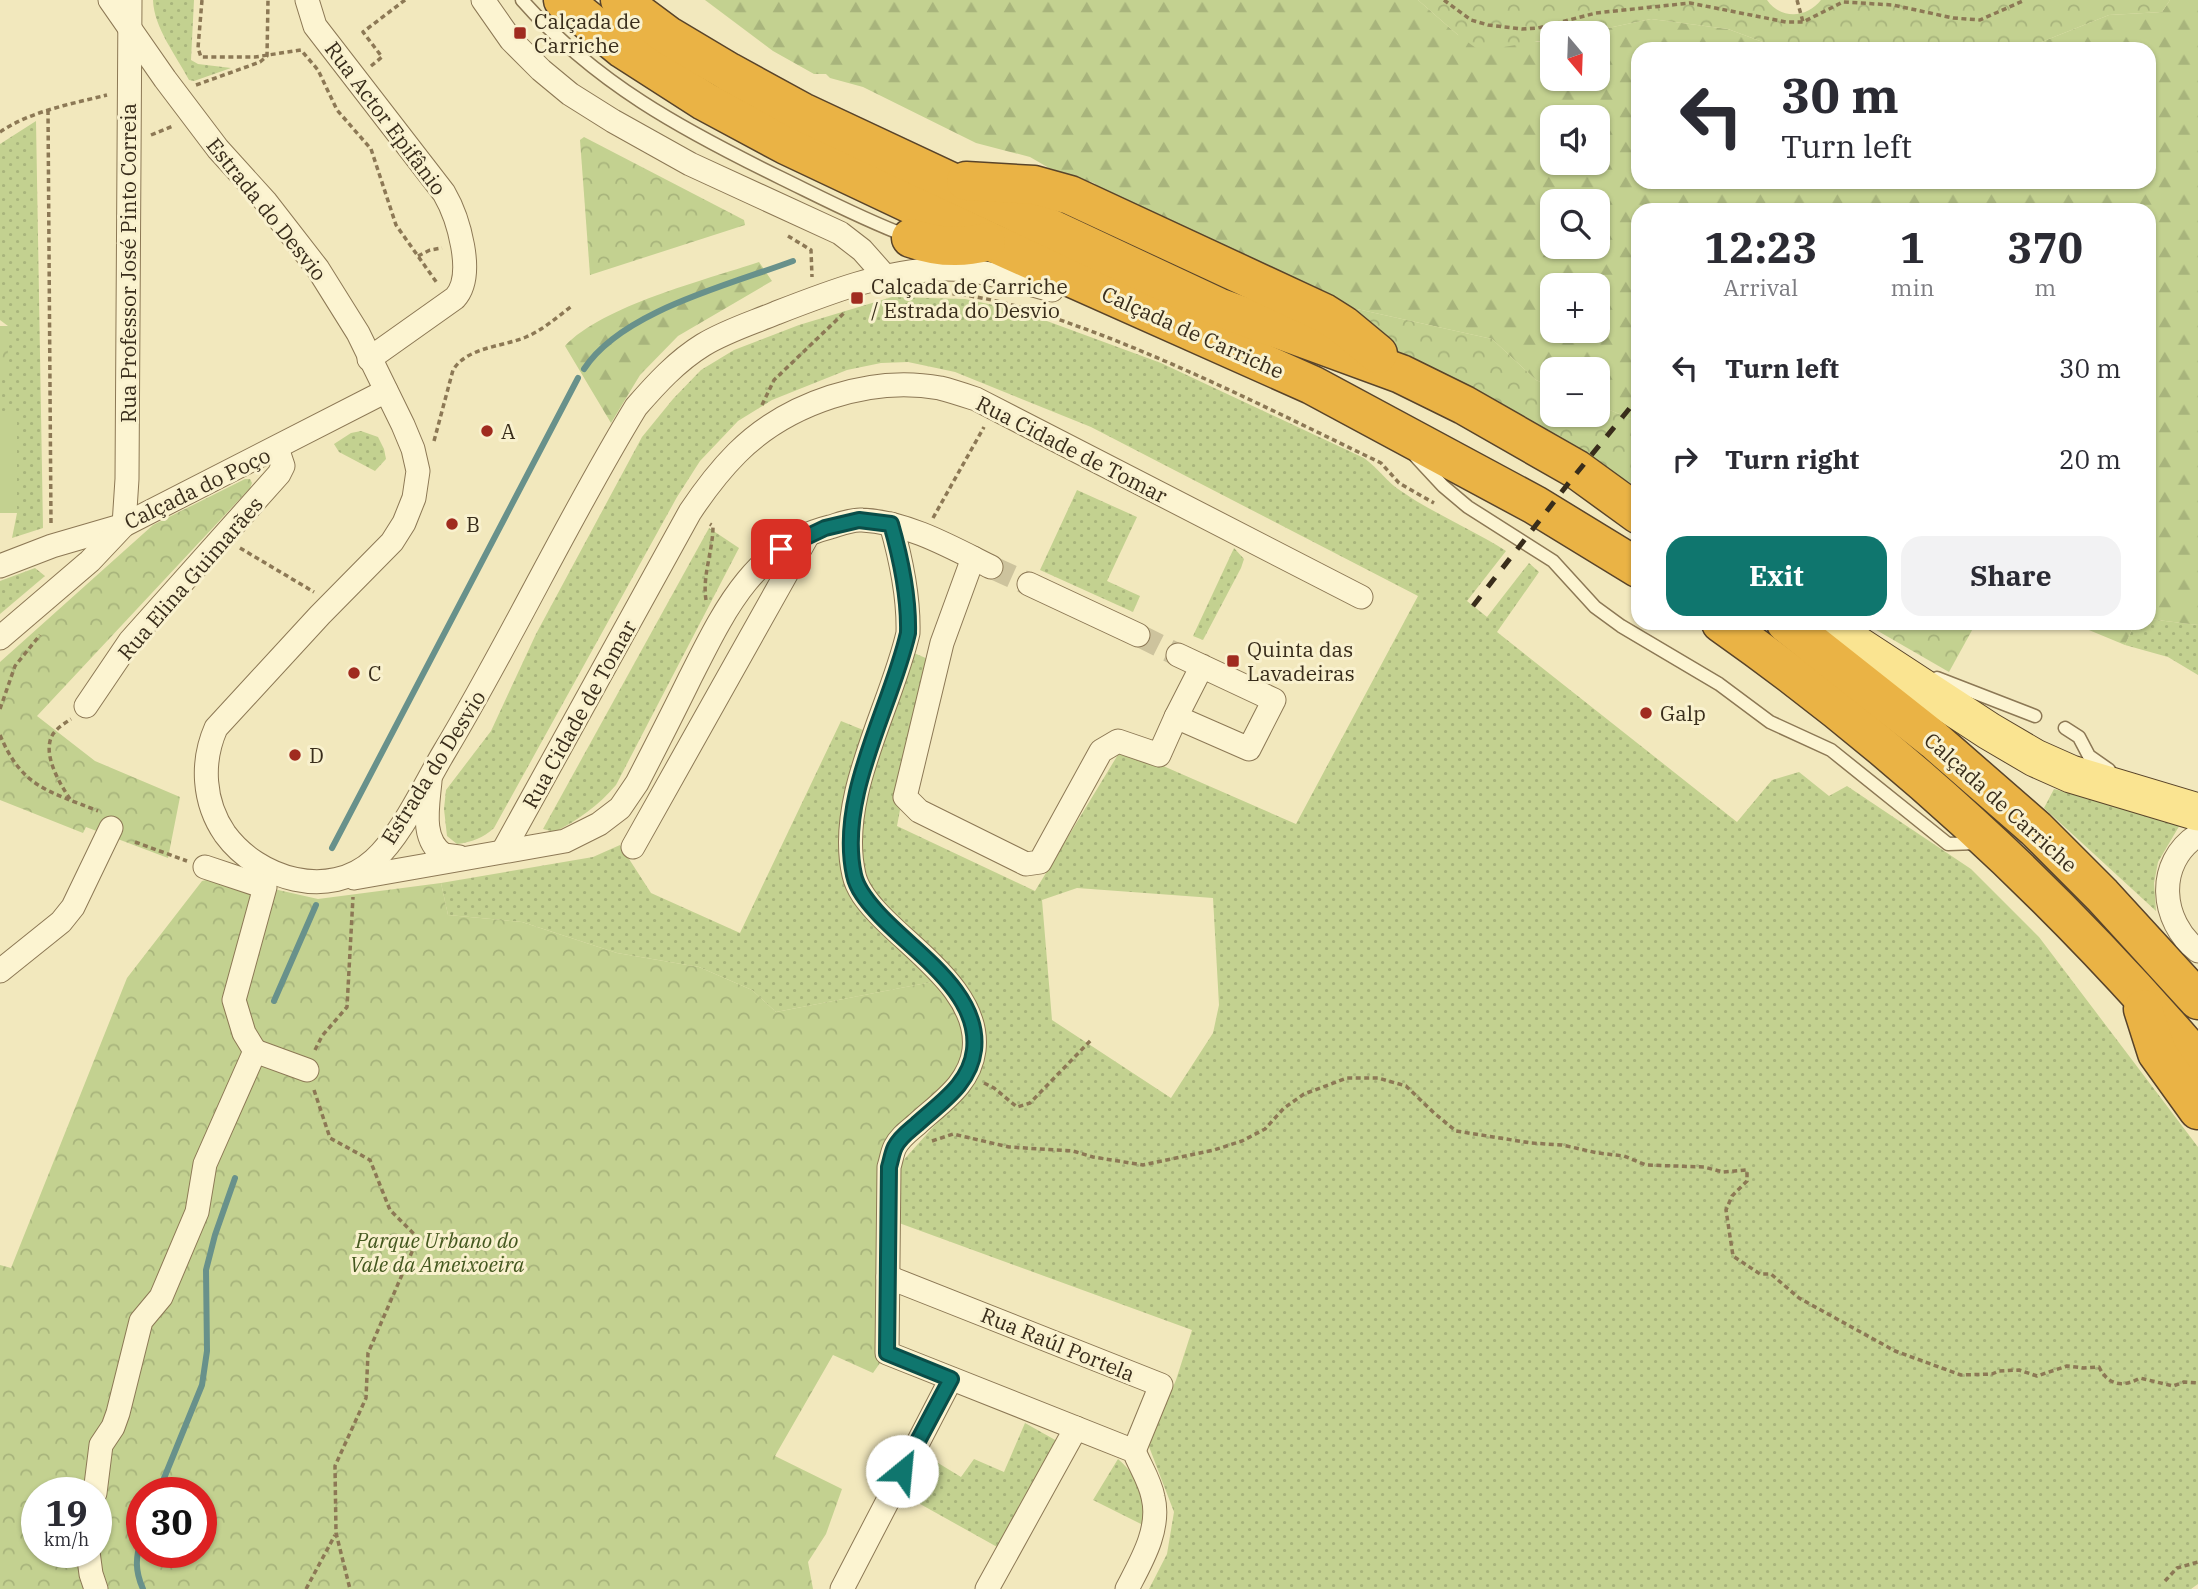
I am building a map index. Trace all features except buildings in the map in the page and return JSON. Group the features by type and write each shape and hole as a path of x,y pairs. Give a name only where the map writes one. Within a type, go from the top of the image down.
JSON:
{"highway":[{"name":"Calçada de Carriche","path":"563,0 623,49 704,101 786,145 989,241 1312,385 1535,505 1631,565"},
{"name":"Calçada de Carriche","path":"621,0 667,35 802,111 1218,307 1401,374 1534,443 1631,509"},
{"path":"932,173 960,181 1008,182 1055,190 1324,313 1343,325 1401,374"},
{"path":"911,238 951,247 974,245 1073,210 1090,209 1114,216"},
{"path":"1052,290 1117,307 1213,341"},
{"name":"Calçada de Carriche","path":"1730,630 1848,719 1989,842 2138,991 2198,1060"},
{"name":"Calçada de Carriche","path":"1795,630 1934,740 2036,829 2102,895 2198,1000"},
{"path":"2138,991 2157,1053 2198,1110"}],"main road":[{"path":"1835,630 2035,758 2071,774 2186,809"}],"street":[{"name":"Estrada do Desvio","path":"110,0 218,149 266,202 318,270 358,333 413,449 418,471 414,498 404,523 392,542 330,604 216,728 209,744 206,785 213,810 225,833 244,853 279,875 294,880 327,883 355,872 373,861 391,840 476,699 621,432 636,407 673,368 702,346 732,330 811,299 885,276 943,269 998,276 1052,290"},
{"name":"Rua Professor José Pinto Correia","path":"124,525 127,466 130,0"},
{"name":"Rua Actor Epifânio","path":"307,0 315,26 444,193 453,210 466,275 461,292 450,302 369,359"},
{"path":"482,0 511,40 570,94 690,164 840,233 862,250 885,276"},
{"name":"Rua Cidade de Tomar","path":"503,851 690,512 711,481 738,452 767,428 798,410 836,396 896,385 940,388 976,399 1361,597"},
{"name":"Calçada do Poço","path":"0,565 52,546 124,525 386,391"},
{"name":"Rua Elina Guimarães","path":"86,706 130,641 279,474 283,466 277,448"},
{"path":"327,883 565,841 600,824 620,808 638,783 721,617 746,580 781,549 808,535 859,520 891,524 923,535 982,563 942,643 905,797 919,811 1026,864 1040,862 1101,751 1118,741 1158,755 1202,666"},
{"path":"891,524 902,561 909,616 908,633 859,786 853,820 852,853 855,876 860,889 874,908 947,979 972,1023 974,1047 971,1068 960,1085 903,1136 895,1147 889,1167 887,1353 1134,1451 1153,1496 1155,1513 1151,1538 1127,1589"},
{"path":"0,638 90,561 124,525"},
{"path":"633,847 808,535"},
{"path":"1029,584 1138,635"},
{"path":"1176,717 1248,749 1274,700 1178,655"},
{"path":"431,774 427,811 433,844 443,855 466,857"},
{"path":"0,971 61,922 73,907 105,820"},
{"path":"2198,835 2183,846 2167,879 2167,897 2173,919 2198,951"},
{"path":"205,867 265,887 234,1000 244,1033 255,1051 307,1070"},
{"path":"97,1477 102,1445 118,1413 141,1321 161,1297 187,1236 199,1206 205,1164 255,1051"},
{"name":"Rua Raúl Portela","path":"888,1277 1161,1385 1134,1451"},
{"path":"842,1589 841,1586 951,1379"},
{"path":"987,1589 1076,1428"},
{"path":"90,1568 96,1589"}],"lane":[{"path":"523,0 571,51 644,104 713,145 911,238 1052,290"},
{"path":"1360,409 1414,455 1443,486 1468,507 1553,561 1595,607 1620,626 1719,684 1770,722 1831,750 1948,844 1989,842"},
{"path":"1851,630 1904,662 1942,681 2035,716"},
{"path":"2065,728 2079,737 2095,762 2186,809"}],"path":[{"path":"202,0 198,48 201,57 267,56 301,50 318,70 337,110 371,149 396,225 450,302"},
{"path":"188,88 261,62 267,56 268,0"},
{"path":"355,78 382,57 363,32 405,0"},
{"path":"1444,0 1471,20 1506,28 1538,28 1596,13 1690,3 1786,22 1803,22 1843,2 1893,5 1967,20 1980,20 2025,0"},
{"path":"1797,0 1803,22"},
{"path":"0,132 12,124 48,110 52,546"},
{"path":"129,144 175,125 218,149"},
{"path":"787,235 811,250 812,277"},
{"path":"935,293 989,299 1067,322 1155,356 1381,463 1399,484 1437,505"},
{"path":"418,471 438,433 453,370 459,360 540,330 572,306"},
{"path":"767,428 758,415 774,380 850,308"},
{"path":"923,535 995,408"},
{"path":"690,512 713,526 713,541 704,588 706,603 721,617"},
{"path":"223,538 330,604"},
{"path":"0,709 15,666 41,634"},
{"path":"72,800 58,781 52,763 50,741 54,733 86,706"},
{"path":"0,735 9,756 24,776 38,787 72,800 105,820"},
{"path":"135,842 205,867"},
{"path":"327,883 354,892 347,1007 322,1035 307,1070 330,1138 370,1160 390,1210 418,1238 368,1353 366,1398 335,1466 336,1533 351,1589"},
{"path":"966,1075 994,1088 1017,1107 1030,1103 1092,1039"},
{"path":"903,1136 914,1141 931,1141 953,1135 1009,1147 1073,1151 1143,1165 1214,1150 1242,1141 1265,1129 1284,1108 1304,1094 1347,1078 1378,1078 1406,1086 1456,1131 1531,1143 1562,1144 1624,1156 1646,1165 1704,1167 1723,1172 1747,1170 1747,1181 1732,1196 1726,1210 1733,1256 1760,1274 1771,1274 1799,1298 1895,1351 1961,1375 2019,1370 2036,1376 2067,1366 2099,1367 2104,1377 2116,1383 2130,1384 2140,1378 2173,1387 2184,1382 2198,1383"},
{"path":"306,1589 336,1533"},
{"path":"2165,1581 2177,1568 2198,1562"}],"green space":[{"path":"153,0 194,0 191,60 198,64 231,68 194,81 189,80 161,31"},
{"path":"705,0 1418,0 1458,35 1540,41 1540,91 1610,91 1610,28 1651,19 1728,29 1762,42 1631,42 1631,189 2156,189 2156,42 2042,42 2109,15 2162,12 2170,0 2198,0 2198,625 2156,620 2156,203 1631,203 1631,419 1610,410 1610,357 1540,357 1540,382 1492,339 1357,309 1354,314 1102,191 1094,183 1049,168 1030,157 976,143 863,87 830,78 826,74 814,74 773,51"},
{"path":"1418,0 1767,0 1779,11 1794,14 1809,10 1821,0 2170,0 2162,12 2109,15 2042,42 1762,42 1728,29 1651,19 1610,28 1610,21 1540,21 1540,41 1480,51"},
{"path":"36,121 43,528 12,538 17,513 17,412 0,412 0,377 8,377 8,326 0,320 0,144"},
{"path":"584,137 744,220 745,225 590,275 580,140"},
{"path":"759,262 772,281 678,336 640,375 611,423 565,346 603,319 628,307"},
{"path":"892,297 965,299 1017,310 1161,363 1364,458 1396,488 1506,551 1467,601 1487,617 1529,563 1539,572 1497,632 1737,822 1772,780 1799,772 1829,796 1847,786 1971,869 2039,937 2198,1147 2198,1584 2191,1589 1149,1589 1167,1554 1174,1512 1148,1444 1176,1380 1192,1330 899,1223 900,1164 969,1087 979,1017 873,896 862,859 862,833 868,791 914,653 928,659 897,826 1035,891 1122,748 1296,824 1418,596 1091,427 955,372 908,362 881,363 847,370 772,400 738,421 700,461 677,497 494,828 477,839 457,844 447,836 444,809 446,790 491,731 536,634 642,437 701,370 734,350 799,325","holes":["1077,888 1213,898 1219,1005 1213,1033 1171,1098 1052,1020 1042,900"]},
{"path":"1357,309 1492,339 1540,382 1540,427 1610,427 1610,410 1631,419 1631,483 1402,354 1354,314"},
{"path":"0,326 8,326 8,377 0,377"},
{"path":"0,412 17,412 17,513 0,513"},
{"path":"361,431 378,437 384,449 386,459 375,471 339,452 334,444 351,433"},
{"path":"245,479 250,479 250,488 37,716 95,761 180,797 168,858 86,827 83,833 0,800 0,662 153,525"},
{"path":"1077,490 1137,517 1107,581 1140,596 1133,612 1040,570"},
{"path":"709,528 739,548 616,785 595,806 572,822 555,832 543,829"},
{"path":"1234,548 1244,559 1241,568 1203,640 1193,636"},
{"path":"35,568 45,576 0,614 0,581"},
{"path":"2156,620 2198,625 2198,675 2168,657 2125,645 2132,630 2156,630"},
{"path":"1876,630 1972,630 1949,672"},
{"path":"2089,630 2132,630 2125,645"},
{"path":"841,721 868,732 845,883 937,981 776,1012 752,990 699,967 617,953 522,922 448,915 441,883 593,857 620,845 651,893 740,933"},
{"path":"2054,789 2181,823 2158,862 2154,883 2156,911 2044,808"},
{"name":"Parque Urbano do Vale da Ameixoeira","path":"226,875 318,899 441,883 448,915 522,922 617,953 699,967 752,990 776,1012 947,979 974,1047 895,1147 887,1353 873,1373 833,1355 775,1456 842,1489 826,1534 808,1562 813,1589 0,1589 0,1265 11,1268 127,978 202,881"},
{"path":"1025,1423 1057,1441 999,1548 904,1495 925,1455 961,1477 974,1459 1004,1472"},
{"path":"1118,1459 1137,1482 1147,1527 1093,1500"}],"waterway":[{"path":"584,369 601,349 650,316 709,290 793,261"},
{"path":"332,848 578,378"},
{"path":"274,1001 316,905"},
{"path":"165,1477 202,1385 207,1351 206,1270 235,1178"},
{"path":"137,1568 143,1589"}],"tunnel":[{"path":"991,567 1029,584"},
{"path":"1138,635 1178,655"}],"railway":[{"path":"1473,606 1631,407"}],"place":[{"name":"Calçada de Carriche","path":"520,33"},
{"name":"Calçada de Carriche / Estrada do Desvio","path":"857,298"},
{"name":"A","path":"487,431"},
{"name":"B","path":"452,524"},
{"name":"Quinta das Lavadeiras","path":"1233,661"},
{"name":"C","path":"354,673"},
{"name":"Galp","path":"1646,713"},
{"name":"D","path":"295,755"}],"route":[{"path":"781,549 825,528 859,520 891,524 902,561 909,616 908,633 859,786 853,820 852,853 855,876 868,901 887,924 947,979 972,1023 974,1047 971,1068 960,1085 903,1136 895,1147 889,1167 887,1353 951,1379 902,1471"}]}
